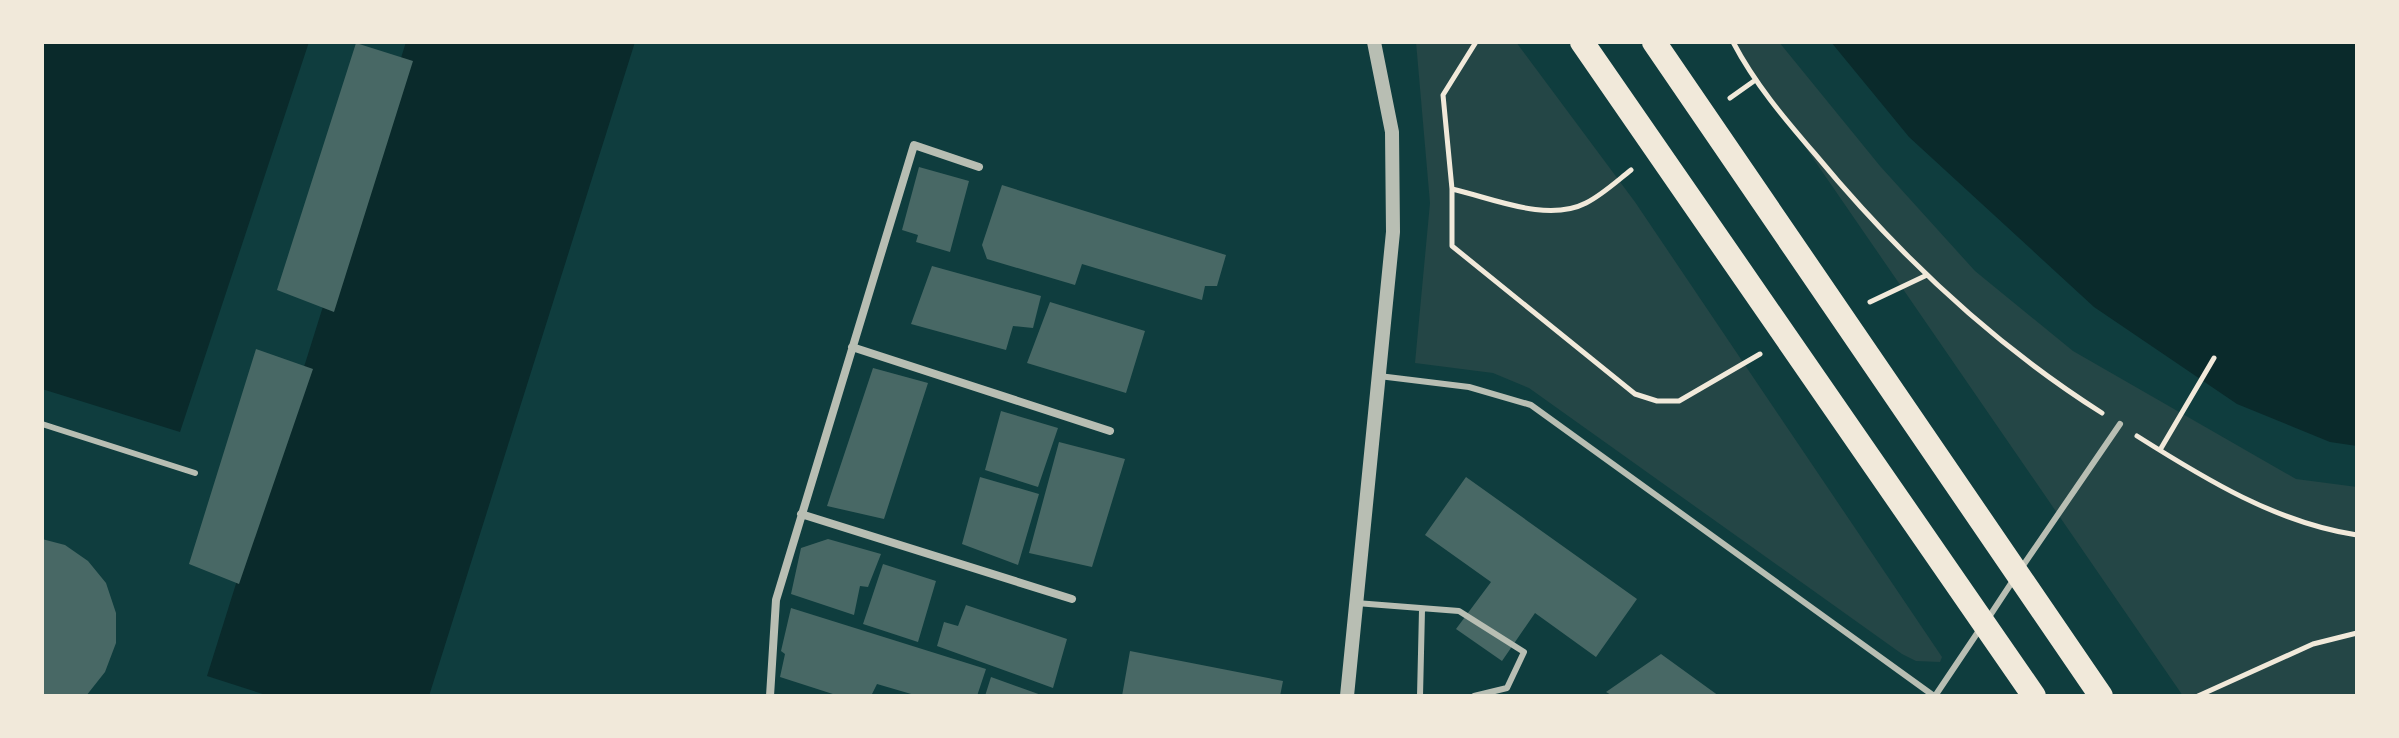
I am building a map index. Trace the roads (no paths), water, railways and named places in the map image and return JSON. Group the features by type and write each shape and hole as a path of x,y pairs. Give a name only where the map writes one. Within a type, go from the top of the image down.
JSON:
{"highway":[{"path":"1582,42 2034,696"},
{"path":"1654,42 2101,696"}],"street":[{"path":"1347,696 1395,181 1392,132 1374,42"},
{"path":"771,696 776,600 914,145 979,167"},
{"path":"852,347 1110,431"},
{"path":"801,514 1072,599"}],"lane":[{"path":"1379,376 1469,387 1531,405 1934,696 2120,424"},
{"path":"42,424 195,473"},
{"path":"1356,603 1459,611 1524,652 1507,688 1474,696"},
{"path":"1420,696 1422,610"}]}
